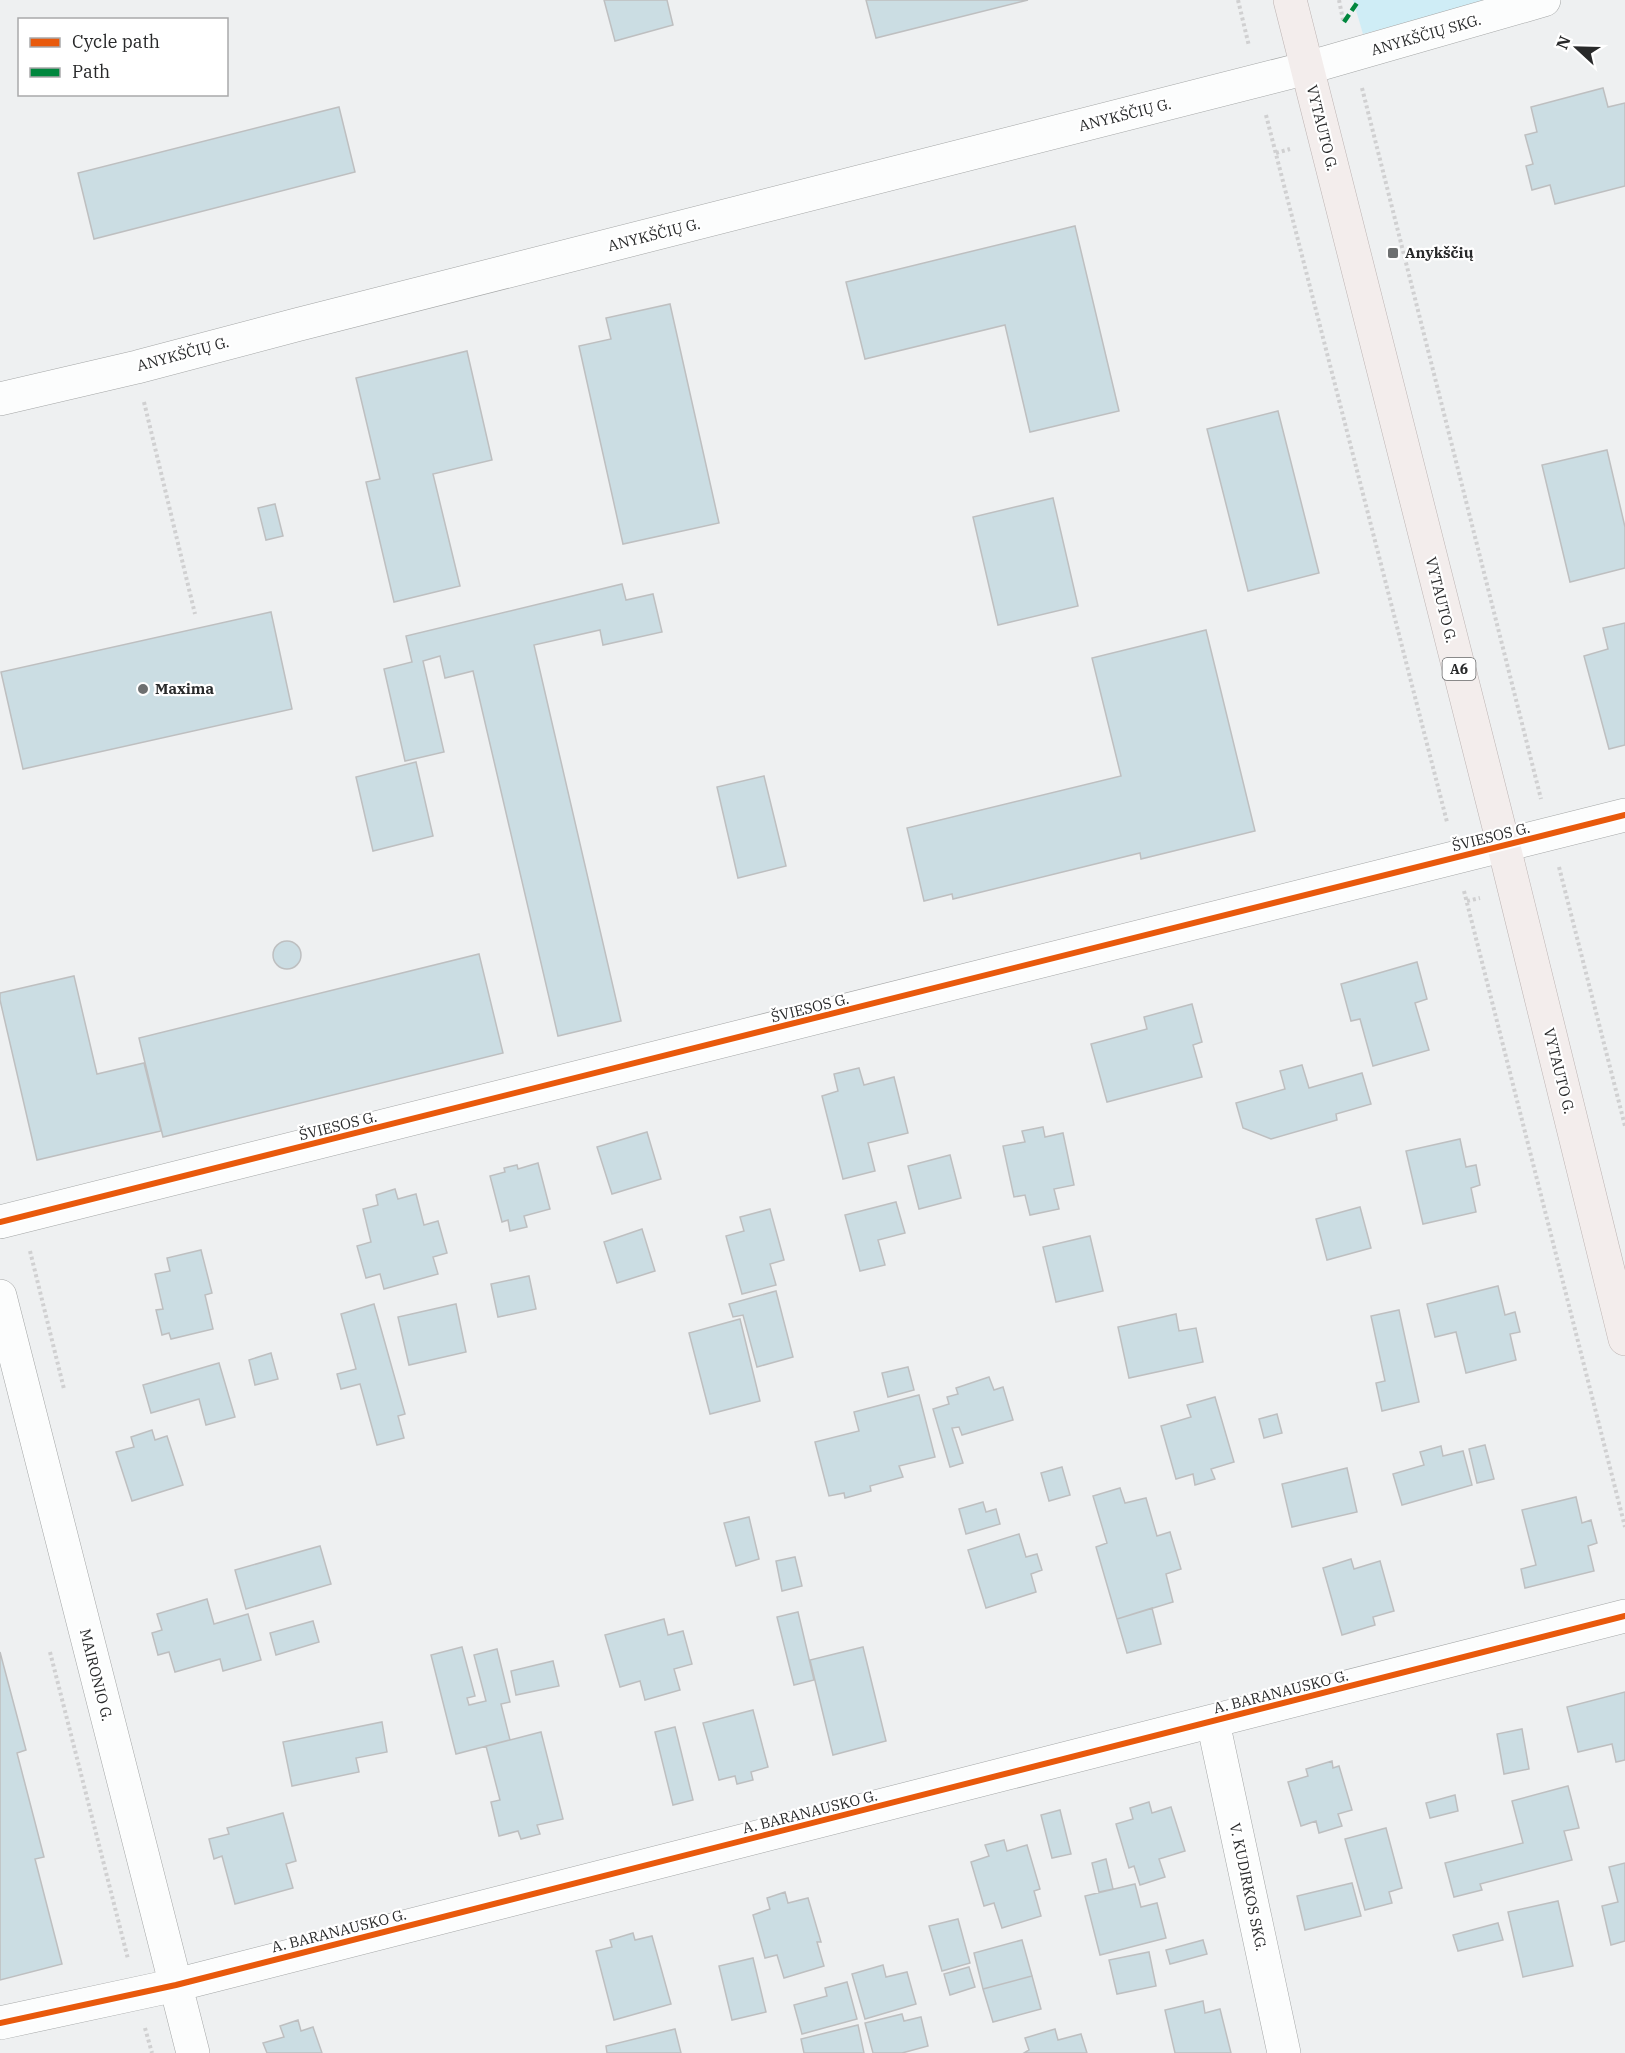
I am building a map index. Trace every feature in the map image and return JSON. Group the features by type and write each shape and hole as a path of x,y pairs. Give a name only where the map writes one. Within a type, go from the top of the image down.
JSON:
{"main road":[{"name":"VYTAUTO G.","path":"1290,0 1504,847 1625,1340"}],"street":[{"name":"ANYKŠČIŲ SKG.","path":"1307,68 1544,0"},
{"name":"ANYKŠČIŲ G.","path":"0,399 136,367 1307,68"},
{"name":"ŠVIESOS G.","path":"0,1222 1625,815"},
{"name":"MAIRONIO G.","path":"0,1296 193,2053"},
{"name":"A. BARANAUSKO G.","path":"0,2023 176,1985 1625,1616"},
{"name":"V. KUDIRKOS SKG.","path":"1213,1722 1284,2053"}],"path":[{"path":"1238,0 1625,1527"},
{"path":"1339,0 1625,1126"},
{"path":"136,367 195,614"},
{"path":"49,1648 152,2053"}],"shaded area":[{"path":"1353,0 1491,0 1363,34"}],"building":[{"path":"604,0 667,0 673,25 615,41"},
{"path":"866,0 1028,0 876,38"},
{"path":"1603,88 1608,107 1625,103 1625,186 1555,204 1550,185 1532,190 1526,166 1533,164 1525,135 1537,132 1531,107"},
{"path":"339,107 355,172 94,239 78,173"},
{"path":"1075,226 1119,411 1030,432 1005,325 865,359 846,282"},
{"path":"670,304 719,523 623,544 579,346 611,339 606,318"},
{"path":"467,351 492,460 433,474 460,586 394,602 366,482 380,479 356,378"},
{"path":"1278,411 1319,573 1248,591 1207,429"},
{"path":"1607,450 1625,527 1625,568 1570,582 1542,465"},
{"path":"1053,498 1078,606 998,625 973,517"},
{"path":"275,504 283,536 266,540 258,508"},
{"path":"622,584 626,600 653,594 662,632 603,645 600,630 534,645 621,1021 558,1036 473,671 445,678 440,656 423,661 444,752 405,761 384,669 412,662 406,636"},
{"path":"271,612 292,709 23,769 1,672"},
{"path":"1625,623 1625,745 1609,749 1584,656 1608,649 1603,628"},
{"path":"1206,630 1255,831 1141,859 1140,853 953,899 952,894 924,901 907,828 1121,776 1092,658"},
{"path":"416,762 433,836 373,851 356,777"},
{"path":"764,776 786,866 738,878 717,787"},
{"path":"287,941 297,945 301,955 297,965 287,969 277,965 273,955 277,945"},
{"path":"479,954 503,1053 163,1137 139,1038"},
{"path":"1417,962 1427,999 1415,1003 1429,1050 1373,1066 1360,1019 1351,1021 1341,984"},
{"path":"74,976 97,1074 144,1063 161,1131 37,1160 0,993"},
{"path":"1192,1004 1202,1042 1193,1045 1202,1077 1107,1102 1091,1044 1147,1029 1144,1017"},
{"path":"1302,1065 1309,1088 1362,1073 1371,1104 1336,1114 1337,1120 1271,1139 1243,1128 1236,1103 1285,1089 1280,1071"},
{"path":"859,1068 864,1085 894,1077 908,1133 868,1143 875,1171 843,1179 822,1096 838,1091 834,1074"},
{"path":"1043,1127 1045,1137 1063,1133 1074,1185 1054,1189 1059,1209 1030,1215 1025,1195 1014,1197 1003,1146 1025,1142 1022,1131"},
{"path":"647,1132 661,1179 612,1194 597,1147"},
{"path":"1460,1139 1466,1167 1476,1165 1480,1185 1471,1188 1476,1212 1423,1224 1406,1151"},
{"path":"950,1155 961,1198 919,1209 908,1166"},
{"path":"538,1163 550,1209 524,1216 527,1227 510,1231 508,1220 502,1222 490,1176 505,1172 504,1168 517,1165 518,1169"},
{"path":"395,1189 398,1199 416,1194 424,1225 438,1221 447,1253 433,1257 438,1274 384,1289 380,1274 366,1278 357,1246 371,1242 363,1209 378,1205 376,1195"},
{"path":"896,1202 905,1233 878,1240 885,1265 860,1271 845,1215"},
{"path":"1360,1207 1371,1248 1327,1260 1316,1219"},
{"path":"770,1209 784,1260 770,1264 776,1285 742,1294 726,1236 744,1231 740,1217"},
{"path":"642,1229 655,1271 617,1283 604,1242"},
{"path":"1090,1236 1103,1291 1056,1302 1043,1247"},
{"path":"201,1250 212,1293 205,1295 213,1329 171,1339 169,1333 162,1335 156,1310 163,1309 155,1274 170,1271 167,1258"},
{"path":"529,1276 536,1309 498,1317 491,1284"},
{"path":"1498,1286 1505,1315 1515,1312 1520,1332 1510,1334 1516,1360 1466,1373 1456,1332 1435,1337 1427,1304"},
{"path":"776,1291 793,1357 757,1367 743,1315 733,1317 729,1304"},
{"path":"374,1304 405,1414 398,1416 404,1438 377,1445 360,1384 341,1389 337,1374 356,1369 341,1314"},
{"path":"456,1304 466,1352 409,1365 398,1317"},
{"path":"1399,1310 1419,1402 1382,1411 1376,1383 1385,1381 1371,1316"},
{"path":"1176,1314 1179,1331 1196,1328 1203,1362 1129,1378 1118,1327"},
{"path":"740,1319 760,1401 710,1414 689,1333"},
{"path":"271,1353 278,1379 255,1385 249,1360"},
{"path":"219,1363 235,1417 206,1425 199,1399 151,1413 143,1385"},
{"path":"908,1367 914,1390 888,1397 882,1373"},
{"path":"989,1377 994,1390 1003,1387 1013,1420 962,1435 959,1427 952,1428 963,1463 950,1467 933,1409 949,1404 947,1397 958,1394 956,1388"},
{"path":"919,1395 935,1457 899,1466 903,1477 870,1486 871,1491 845,1498 844,1493 829,1496 815,1442 859,1431 854,1412"},
{"path":"1215,1397 1234,1462 1211,1469 1215,1479 1195,1485 1193,1474 1176,1479 1161,1426 1191,1417 1187,1405"},
{"path":"1277,1414 1282,1433 1264,1438 1259,1419"},
{"path":"152,1430 155,1440 167,1436 183,1485 132,1501 116,1452 134,1447 131,1437"},
{"path":"1485,1445 1494,1479 1477,1483 1469,1449"},
{"path":"1441,1446 1443,1456 1463,1451 1472,1485 1402,1505 1393,1474 1424,1465 1420,1452"},
{"path":"1062,1467 1070,1495 1049,1501 1041,1473"},
{"path":"1347,1468 1357,1512 1292,1527 1282,1484"},
{"path":"1120,1488 1125,1503 1146,1498 1157,1536 1170,1532 1181,1569 1166,1574 1173,1602 1117,1619 1096,1547 1107,1543 1093,1496"},
{"path":"1576,1497 1582,1523 1591,1520 1597,1543 1588,1546 1594,1571 1525,1588 1521,1569 1536,1565 1522,1510"},
{"path":"983,1502 986,1512 996,1509 1000,1524 966,1534 959,1509"},
{"path":"749,1517 759,1559 736,1566 724,1523"},
{"path":"1019,1534 1026,1557 1037,1554 1042,1570 1031,1574 1036,1592 986,1608 968,1550"},
{"path":"320,1546 331,1584 246,1609 235,1570"},
{"path":"795,1557 802,1586 782,1591 776,1561"},
{"path":"1351,1559 1354,1569 1380,1561 1394,1611 1373,1617 1375,1625 1342,1635 1323,1568"},
{"path":"207,1599 214,1624 248,1614 261,1660 223,1671 220,1659 175,1672 169,1652 158,1655 152,1633 162,1630 157,1614"},
{"path":"1152,1608 1161,1644 1127,1653 1117,1619"},
{"path":"798,1612 814,1680 794,1685 777,1617"},
{"path":"664,1619 668,1635 683,1631 692,1664 674,1669 680,1690 645,1700 640,1681 620,1687 605,1635"},
{"path":"313,1621 319,1642 276,1655 270,1633"},
{"path":"462,1647 475,1696 467,1698 469,1705 486,1701 474,1655 497,1649 510,1702 501,1704 510,1740 456,1754 431,1655"},
{"path":"863,1647 886,1741 833,1755 810,1660"},
{"path":"0,1652 26,1750 17,1753 44,1857 35,1859 62,1964 0,1980"},
{"path":"553,1661 559,1686 516,1695 511,1671"},
{"path":"1625,1692 1625,1760 1616,1762 1612,1744 1578,1752 1567,1707"},
{"path":"753,1710 768,1767 751,1772 753,1780 737,1784 735,1776 719,1780 703,1723"},
{"path":"382,1722 387,1752 356,1758 359,1772 292,1786 283,1742"},
{"path":"675,1727 693,1800 673,1805 655,1732"},
{"path":"1522,1729 1529,1769 1504,1774 1497,1734"},
{"path":"541,1732 563,1819 537,1825 540,1834 521,1839 518,1831 499,1836 491,1802 500,1800 486,1746"},
{"path":"1332,1761 1333,1768 1339,1766 1352,1810 1338,1814 1342,1826 1319,1833 1316,1821 1301,1826 1288,1782 1308,1776 1306,1769"},
{"path":"1568,1786 1579,1828 1564,1831 1572,1860 1480,1884 1482,1890 1454,1897 1445,1863 1523,1843 1512,1801"},
{"path":"1455,1795 1458,1811 1430,1818 1426,1803"},
{"path":"1149,1802 1152,1813 1171,1807 1185,1851 1159,1859 1165,1877 1140,1885 1134,1866 1129,1868 1116,1824 1133,1819 1130,1808"},
{"path":"1060,1810 1071,1854 1052,1858 1041,1815"},
{"path":"283,1813 296,1861 286,1864 293,1888 235,1904 222,1856 214,1859 209,1839 229,1834 227,1828"},
{"path":"1386,1828 1402,1888 1389,1892 1392,1903 1365,1910 1345,1839"},
{"path":"1004,1840 1007,1851 1027,1845 1040,1889 1034,1891 1041,1916 1002,1928 994,1903 984,1906 971,1862 989,1856 985,1845"},
{"path":"1106,1859 1113,1889 1099,1892 1092,1863"},
{"path":"1625,1863 1625,1941 1611,1945 1602,1906 1618,1902 1609,1867"},
{"path":"1352,1883 1361,1916 1305,1930 1297,1896"},
{"path":"1135,1884 1141,1907 1157,1903 1166,1938 1100,1955 1085,1896"},
{"path":"785,1892 788,1903 808,1898 821,1942 817,1942 824,1966 784,1978 777,1955 765,1958 753,1915 770,1909 767,1898"},
{"path":"1558,1901 1573,1966 1523,1977 1508,1912"},
{"path":"958,1919 970,1963 942,1971 929,1926"},
{"path":"1498,1923 1503,1940 1458,1951 1453,1935"},
{"path":"633,1933 635,1940 652,1936 671,2004 614,2020 596,1951 612,1947 610,1940"},
{"path":"1022,1940 1032,1976 983,1989 974,1953"},
{"path":"1203,1940 1207,1954 1170,1964 1166,1950"},
{"path":"1149,1952 1156,1986 1117,1994 1109,1960"},
{"path":"753,1958 766,2012 732,2020 719,1966"},
{"path":"883,1965 886,1977 907,1972 916,2004 865,2019 852,1974"},
{"path":"969,1967 975,1987 950,1995 944,1974"},
{"path":"1032,1976 1041,2009 993,2022 983,1989"},
{"path":"847,1982 857,2019 802,2034 794,2005 827,1996 825,1988"},
{"path":"1203,2001 1205,2013 1220,2009 1231,2053 1175,2053 1165,2010"},
{"path":"902,2014 904,2021 921,2017 928,2046 902,2053 873,2053 865,2023"},
{"path":"298,2020 301,2031 313,2027 322,2053 267,2053 263,2043 284,2037 280,2026"},
{"path":"858,2025 864,2053 804,2053 801,2039"},
{"path":"675,2029 681,2053 607,2053 606,2046"},
{"path":"1055,2029 1058,2040 1081,2034 1087,2053 1024,2053 1029,2050 1025,2038"}],"marked path":[{"path":"1344,22 1359,0"}],"cycle path":[{"path":"0,1222 1625,815"},
{"path":"0,2023 176,1985 1625,1616"}],"place":[{"name":"Anykščių","path":"1393,253"},
{"name":"Maxima","path":"143,689"}]}
